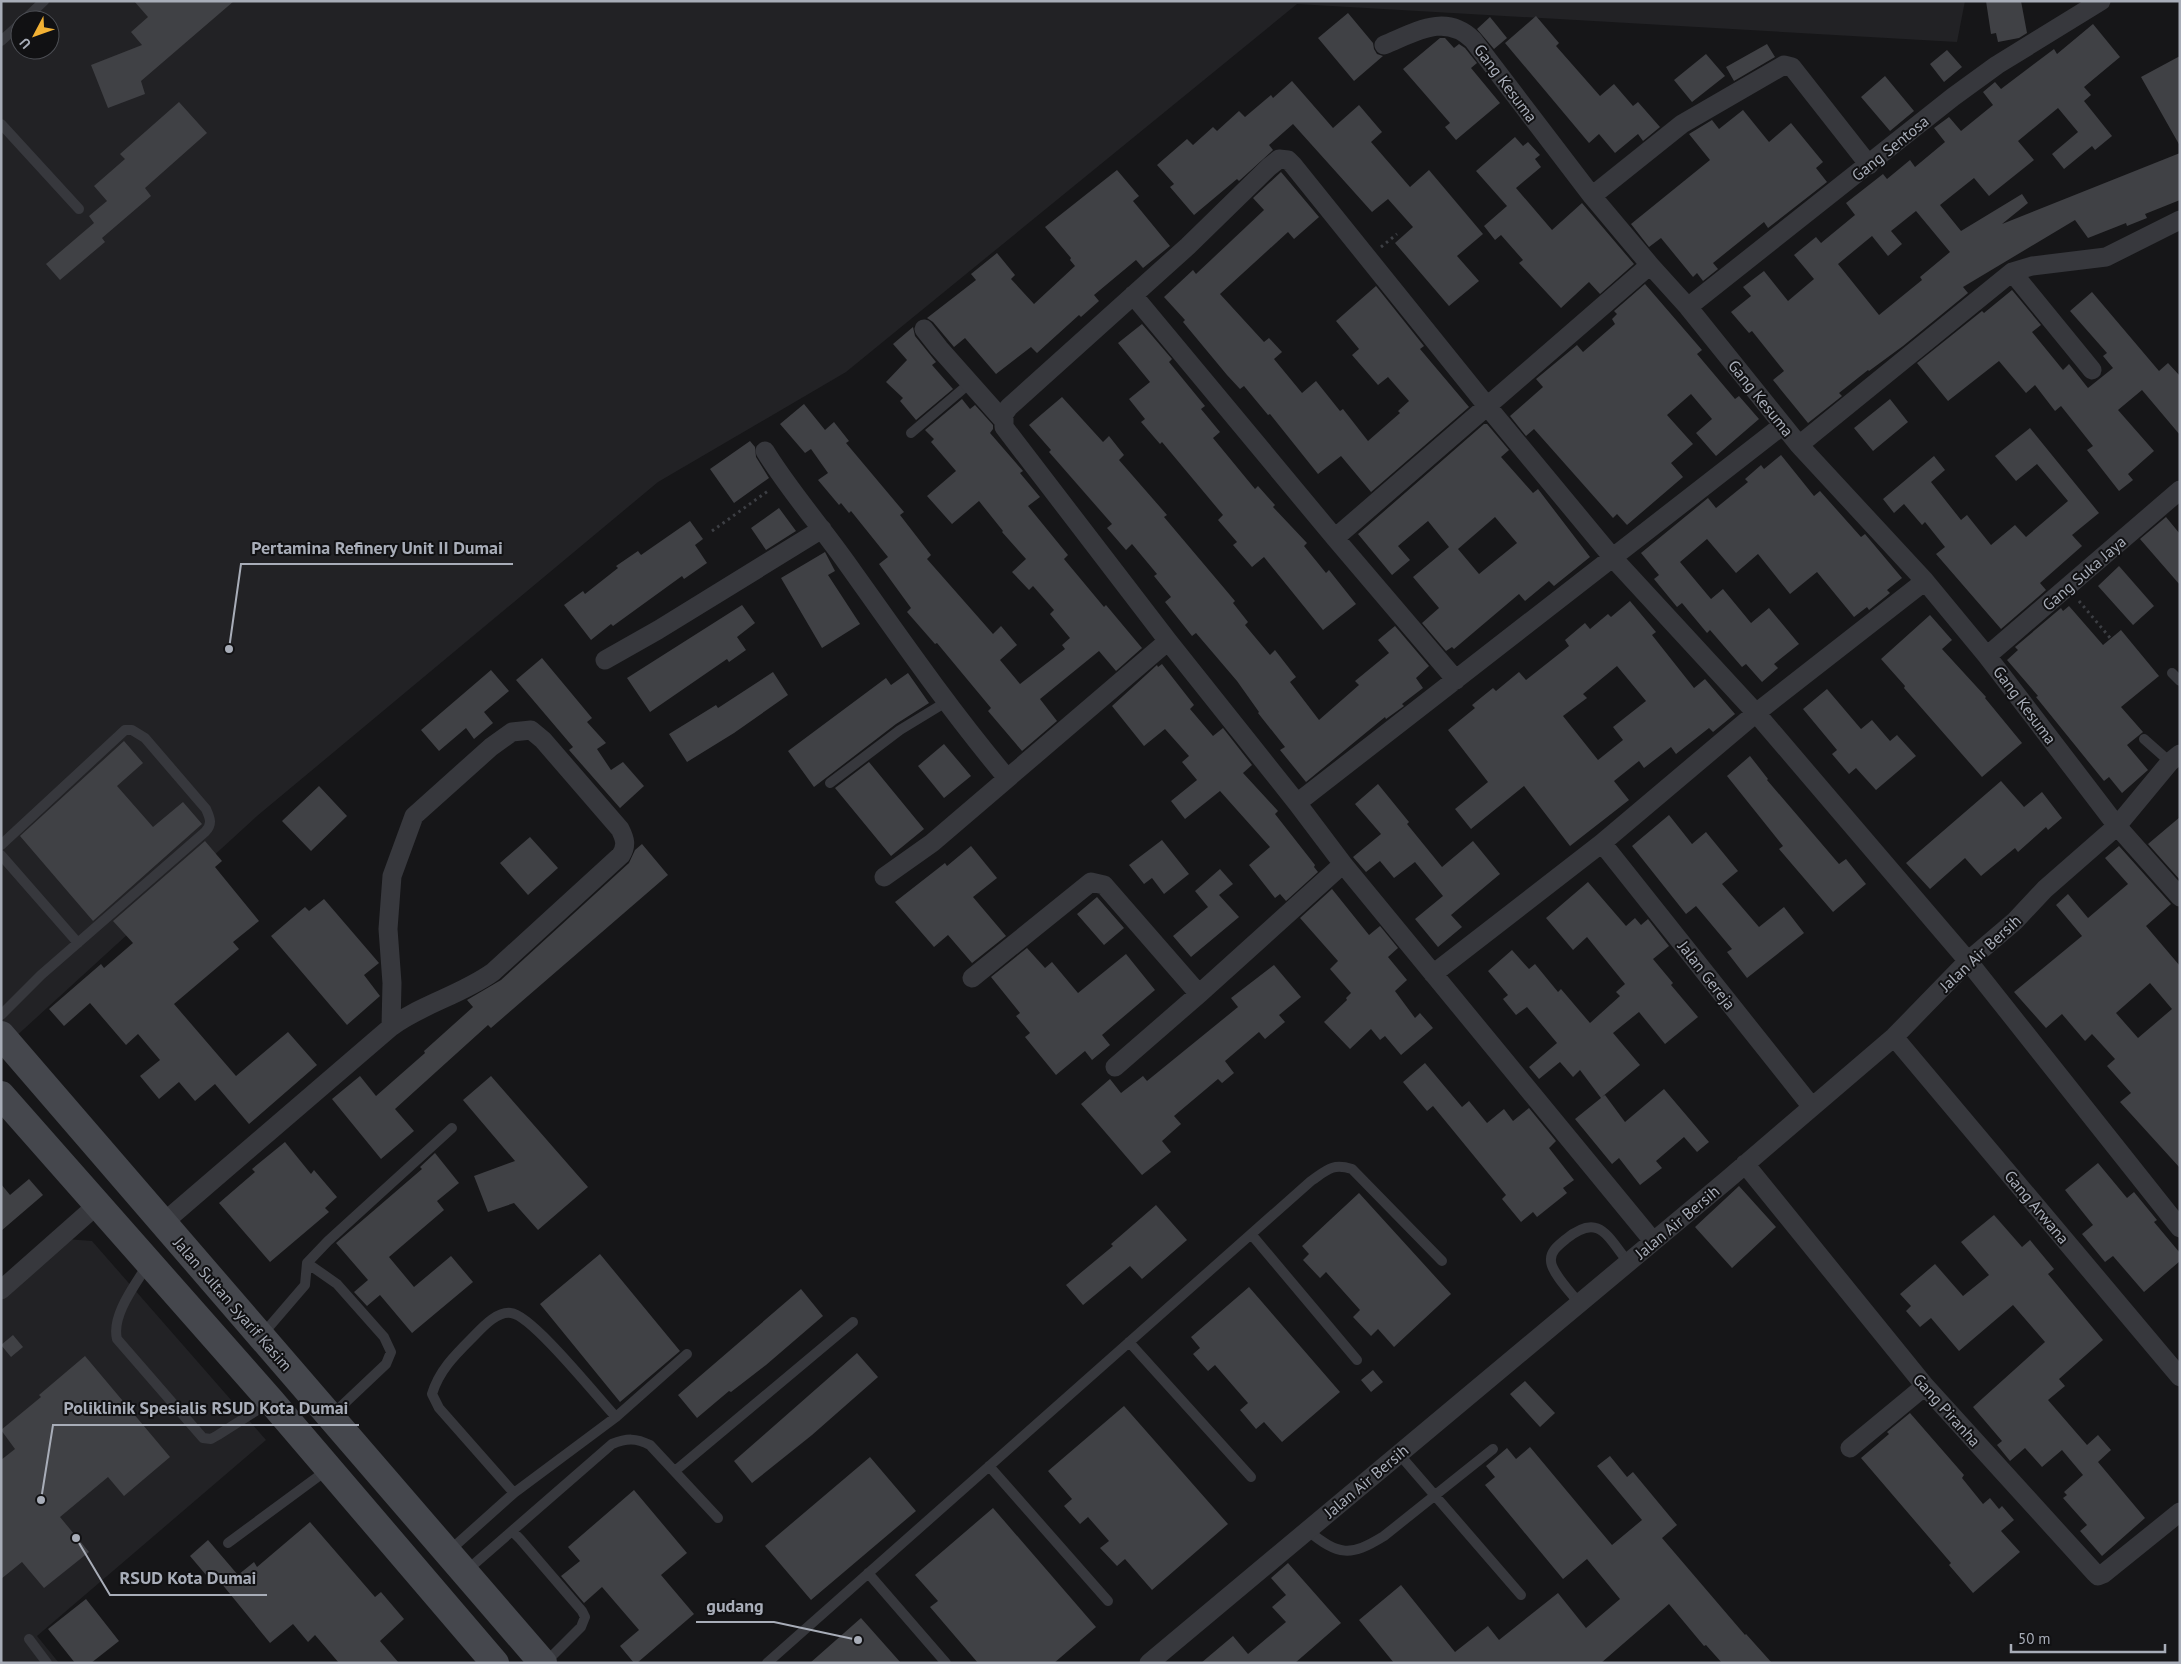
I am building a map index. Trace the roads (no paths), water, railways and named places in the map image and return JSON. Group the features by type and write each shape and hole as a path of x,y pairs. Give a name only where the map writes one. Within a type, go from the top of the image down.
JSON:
{"street":[{"name":"Gang Sentosa","path":"1688,307 1870,165 1953,97 1997,65 2102,1"},
{"name":"Gang Kesuma","path":"1384,46 1427,28 1453,26 1464,31 1473,40 1592,196 1688,307 1799,446 1925,581 1988,656 2117,826 2180,896"},
{"path":"1592,196 1682,124 1784,65 1792,67 1870,165"},
{"path":"1653,1241 1343,864 1168,641 1004,427 1004,414 1009,407 1188,246 1279,159 1284,159 1293,165 1612,558 1756,713 1968,961 2180,1228"},
{"path":"1799,446 2012,272 2032,266 2106,257 2180,220"},
{"path":"1335,538 1650,265"},
{"path":"2012,272 2092,370"},
{"path":"1134,295 1335,538 1456,680"},
{"path":"924,329 1003,420"},
{"path":"1297,803 1783,425"},
{"path":"765,451 783,480 822,529 946,702 1007,778"},
{"name":"Gang Suka Jaya","path":"1988,656 2180,490"},
{"path":"605,660 665,626 822,529"},
{"path":"1433,974 1602,843 1756,713 1925,581"},
{"path":"884,877 932,843 1168,641"},
{"path":"163,1223 391,1027 403,1018 480,981 493,972 621,855 625,848 625,838 620,829 543,740 531,730 512,732 491,747 414,816 392,876 388,929 392,983 391,1027"},
{"name":"Jalan Air Bersih","path":"1149,1663 1894,1037 1968,961 2015,921 2046,889 2117,826 2175,758"},
{"name":"Jalan Gereja","path":"1602,843 1812,1106"},
{"path":"1115,1067 1343,864"},
{"path":"972,978 1091,882 1098,882 1104,884 1199,994"},
{"name":"Jalan Sultan Syarif Kasim","path":"1,1036 544,1663"},
{"name":"Gang Arwana","path":"1894,1037 2180,1377"},
{"path":"1,1095 271,1402 495,1663"},
{"name":"Gang Piranha","path":"1745,1164 1925,1386 2098,1576 2176,1516"},
{"path":"1,1290 96,1205"},
{"path":"1850,1448 1925,1386"}],"lane":[{"path":"35,10 44,1"},
{"path":"1,124 78,209"},
{"path":"911,433 970,383"},
{"path":"2172,673 2180,681"},
{"path":"830,784 900,730 946,702"},
{"path":"1,845 125,730 145,738 206,809 211,821 210,827 206,832 78,943 1,1015"},
{"path":"2144,739 2175,758"},
{"path":"1,855 78,943"},
{"path":"261,1336 305,1285 307,1263 328,1240 452,1128"},
{"path":"767,1663 1311,1181 1328,1169 1340,1165 1352,1169 1442,1261"},
{"path":"1579,1303 1555,1272 1551,1261 1554,1248 1579,1228 1591,1226 1602,1230 1628,1262"},
{"path":"1251,1234 1357,1360"},
{"path":"149,1262 118,1316 115,1330 117,1339 203,1438 211,1439 271,1402"},
{"path":"307,1263 337,1284 384,1337 391,1352 386,1364 330,1417"},
{"path":"514,1493 439,1408 432,1394 436,1380 449,1361 492,1320 501,1314 511,1313 522,1316 548,1341 616,1417"},
{"path":"675,1471 853,1322"},
{"path":"1129,1342 1251,1477"},
{"path":"456,1562 514,1493 616,1417 687,1354"},
{"path":"456,1562 512,1532 612,1444 622,1440 639,1440 650,1445 718,1518"},
{"path":"1307,1530 1333,1549 1350,1552 1366,1547 1384,1536 1493,1449"},
{"path":"1399,1454 1521,1594"},
{"path":"989,1466 1108,1601"},
{"path":"228,1543 328,1469"},
{"path":"512,1532 582,1611 585,1617 580,1627 544,1663"},
{"path":"868,1574 946,1663"},
{"path":"29,1639 47,1663"}],"place":[{"name":"Pertamina Refinery Unit II Dumai","path":"229,649"},
{"name":"Poliklinik Spesialis RSUD Kota Dumai","path":"41,1500"},
{"name":"RSUD Kota Dumai","path":"76,1538"},
{"name":"gudang","path":"858,1640"}]}
